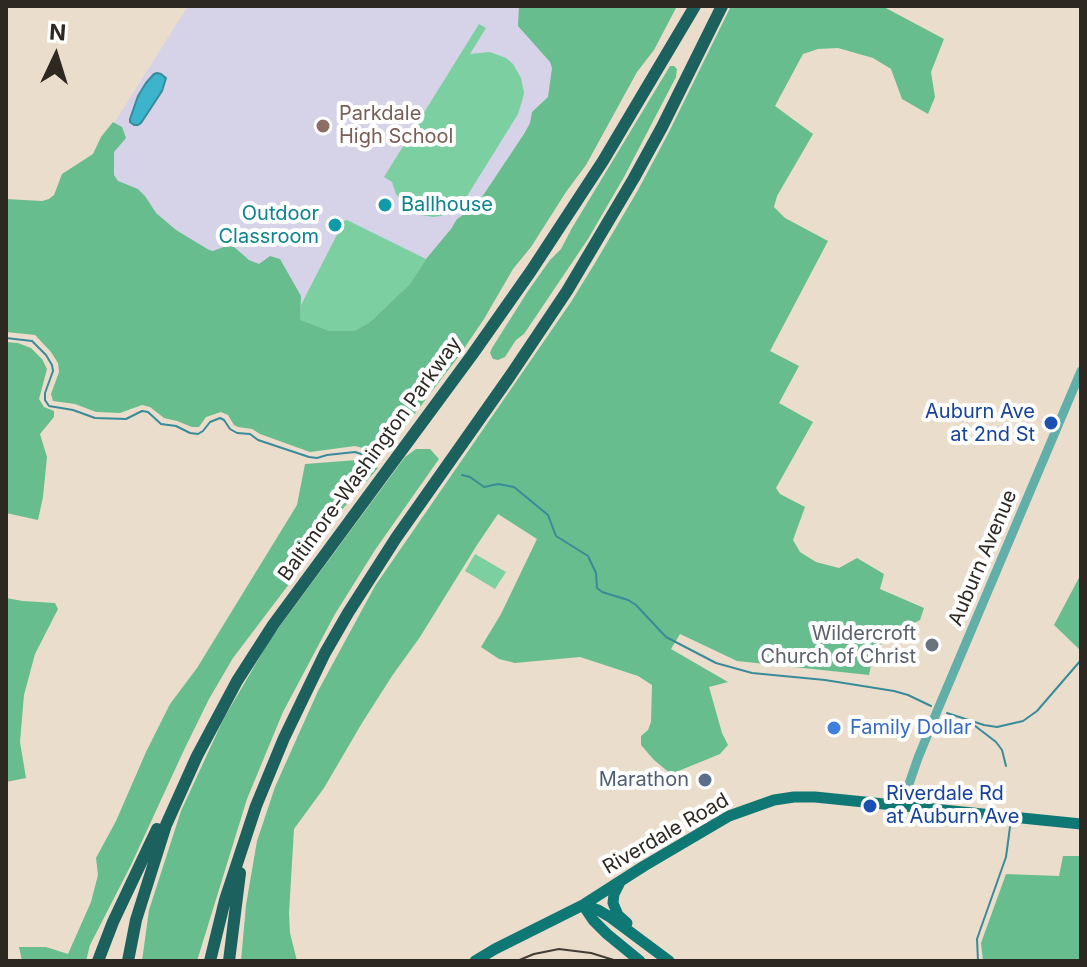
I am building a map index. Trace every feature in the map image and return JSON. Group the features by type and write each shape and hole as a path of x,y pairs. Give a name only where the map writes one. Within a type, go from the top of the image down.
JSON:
{"highway":[{"name":"Baltimore-Washington Parkway","path":"128,961 136,920 159,844 197,756 237,681 273,625 472,355 569,214 695,6"},
{"path":"210,961 225,900 256,806 304,695 348,613 396,538 567,291 648,153 722,6"},
{"path":"98,961 128,889 197,756"},
{"path":"229,961 239,877 256,806"}],"main road":[{"name":"Riverdale Road","path":"475,961 583,905 725,818 774,800 815,797 1081,824"},
{"path":"621,880 613,903 618,915 667,960"},
{"path":"583,905 610,917 667,960"},
{"path":"583,905 593,920 640,961"}],"street":[{"name":"Auburn Avenue","path":"902,804 938,709 1081,371"}],"shaded area":[{"name":"Parkdale High School","path":"188,6 565,6 578,56 373,380 68,196"}],"green space":[{"path":"519,6 677,6 586,165 513,269 459,356 387,450 382,453 355,446 310,452 252,429 238,427 221,412 206,417 199,427 192,427 164,418 142,405 120,413 96,412 75,404 53,401 51,394 59,372 58,363 51,352 35,335 6,332 6,199 49,199 54,195 62,174 93,154 113,122 122,127 126,138 114,152 114,175 118,181 138,189 156,213 176,230 209,250 234,247 259,264 270,256 280,259 301,296 300,320 329,331 354,331 370,322 410,284 457,219 476,206 524,134 532,112 548,97 552,68 518,26"},
{"path":"731,6 882,6 944,39 931,72 935,97 928,114 902,99 891,69 873,58 838,48 803,54 775,106 813,134 777,196 774,207 785,218 828,241 770,351 799,366 779,403 813,422 776,488 780,494 805,507 793,540 800,552 816,562 839,568 857,558 884,574 880,589 924,608 920,620 884,639 872,660 869,675 737,661 680,634 671,649 728,682 709,687 728,745 720,754 671,774 641,745 641,736 651,722 652,685 638,676 580,657 515,663 499,659 481,647 501,614 537,539 498,514 362,723 324,788 294,829 289,913 297,961 241,961 246,905 257,841 275,787 318,691 375,586 595,263 669,132"},
{"path":"479,24 486,28 470,54 490,52 513,64 521,78 522,101 518,114 464,201 455,210 441,216 421,215 406,207 392,182 384,177"},
{"path":"670,66 677,69 676,77 588,239 524,334 505,357 493,359 490,353 492,348 528,291 561,249"},
{"path":"347,220 426,259 410,284 370,322 354,331 329,331 299,320 301,305"},
{"path":"6,342 31,348 47,369 39,399 44,407 54,411 54,417 40,434 47,457 38,520 6,513"},
{"path":"416,449 430,449 439,459 375,550 335,614 283,712 247,799 197,961 142,961 149,910 181,811 224,718 271,638 405,457"},
{"path":"357,460 378,468 333,520 324,538 233,658 184,750 90,945 86,961 22,961 19,947 46,947 68,954 91,902 98,875 96,858 146,752 170,704 197,668 297,505 305,464"},
{"path":"475,554 506,572 495,589 465,571"},
{"path":"1081,574 1081,648 1079,649 1054,625"},
{"path":"6,598 55,603 58,609 35,654 24,695 20,742 26,778 6,782"},
{"path":"1063,856 1081,856 1081,961 983,961 981,943 1006,874 1059,876"}],"water":[{"path":"157,73 166,78 162,91 141,123 134,125 130,119 138,96"}],"waterway":[{"path":"6,338 32,341 46,355 53,371 45,393 49,406 95,418 126,419 142,411 148,412 161,424 198,434 210,422 220,418 237,433 250,434 258,440 309,457 355,452 373,458"},
{"path":"462,475 484,487 498,484 514,487 548,515 556,536 588,556 596,573 597,588 636,605 666,637 716,663 752,673 894,691 931,706"},
{"path":"947,713 997,727 1023,721 1037,711 1081,660"},
{"path":"970,722 996,742 1002,750 1006,766"},
{"path":"978,961 977,939 1006,857 1010,827"}],"tram line":[{"path":"517,961 559,949 591,953 617,961"}],"place":[{"name":"Parkdale High School","path":"323,126"},
{"name":"Ballhouse","path":"385,205"},
{"name":"Outdoor Classroom","path":"335,225"},
{"name":"Auburn Ave at 2nd St","path":"1051,423"},
{"name":"Wildercroft Church of Christ","path":"932,645"},
{"name":"Family Dollar","path":"834,728"},
{"name":"Marathon","path":"705,780"},
{"name":"Riverdale Rd at Auburn Ave","path":"870,806"}]}
